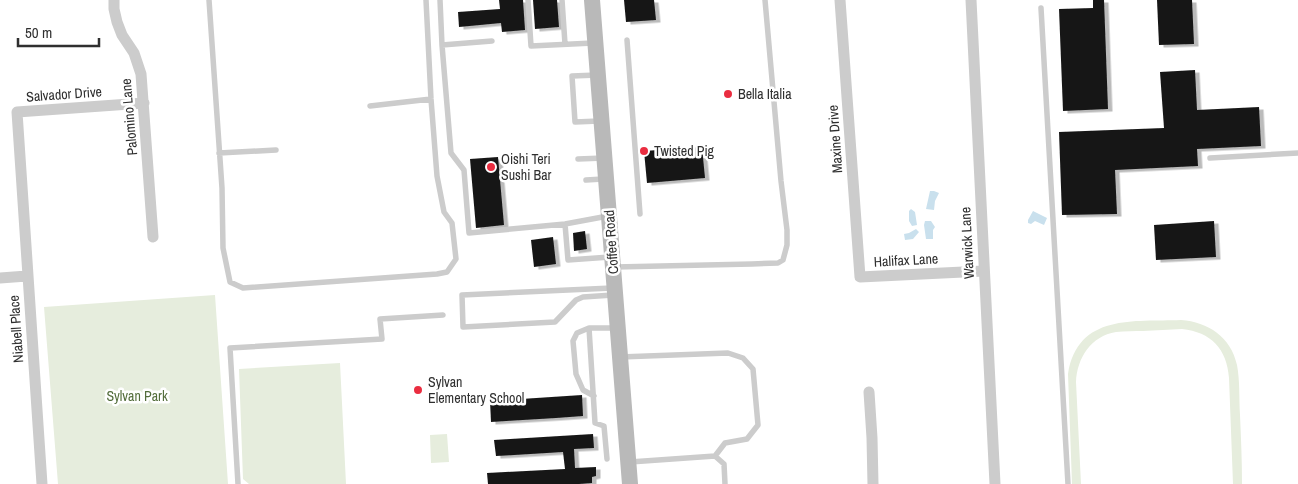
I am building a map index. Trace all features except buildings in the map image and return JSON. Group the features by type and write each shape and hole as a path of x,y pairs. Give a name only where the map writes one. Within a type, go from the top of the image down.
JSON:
{"main road":[{"name":"Coffee Road","path":"592,0 630,484"}],"street":[{"name":"Palomino Lane","path":"114,0 117,22 122,35 134,53 141,74 153,237"},
{"name":"Maxine Drive","path":"840,0 860,277"},
{"name":"Warwick Lane","path":"971,0 995,484"},
{"name":"Salvador Drive","path":"16,112 144,103"},
{"name":"Niabell Place","path":"16,112 42,484"},
{"name":"Halifax Lane","path":"860,277 984,271"},
{"path":"0,278 27,276"},
{"path":"869,392 873,484"}],"lane":[{"path":"209,0 223,248 230,282 243,288 437,274 447,272 456,259 452,223 444,212 437,176 426,0"},
{"path":"440,0 451,153 464,170 469,233 565,224 608,216"},
{"path":"528,0 532,46 595,42"},
{"path":"562,0 565,44"},
{"path":"565,224 568,260 752,264 778,263 783,260 787,245 787,230 765,0"},
{"path":"1041,8 1068,484"},
{"path":"627,40 640,214"},
{"path":"442,45 492,41"},
{"path":"597,75 572,76 575,122 601,121"},
{"path":"370,106 431,98"},
{"path":"219,153 276,150"},
{"path":"1210,158 1298,153"},
{"path":"578,159 604,158"},
{"path":"586,180 606,179"},
{"path":"615,291 576,300 555,322 463,327 462,295 615,291"},
{"path":"238,484 230,348 382,339 380,319 443,315"},
{"path":"594,396 583,390 576,374 574,341 577,333 589,328 617,328"},
{"path":"589,328 595,423 604,426 606,460"},
{"path":"620,357 728,353 743,358 753,369 758,425 747,440 725,443 715,456"},
{"path":"628,462 715,456 724,464 725,484"}],"green space":[{"name":"Sylvan Park","path":"215,295 228,484 58,484 44,307"},
{"path":"1181,320 1200,324 1217,333 1230,346 1234,355 1239,383 1242,484 1233,484 1229,378 1225,359 1216,344 1209,338 1182,329 1116,332 1099,338 1087,349 1079,365 1076,382 1081,484 1072,484 1068,374 1074,354 1083,340 1096,331 1111,325 1127,322"},
{"path":"340,363 346,484 249,484 243,479 239,369"},
{"path":"447,434 449,462 431,463 430,435"}],"water":[{"path":"930,191 939,193 935,201 934,210 926,209"},
{"path":"911,209 915,212 917,225 912,226 909,221 909,211"},
{"path":"1033,211 1047,218 1044,225 1035,221 1031,224 1028,223"},
{"path":"925,221 931,221 935,227 933,239 926,239"},
{"path":"916,229 919,232 913,239 905,240 904,234"}],"place":[{"name":"Bella Italia","path":"728,94"},
{"name":"Twisted Pig","path":"644,151"},
{"name":"Oishi Teri Sushi Bar","path":"491,167"},
{"name":"Sylvan Elementary School","path":"418,390"}]}
